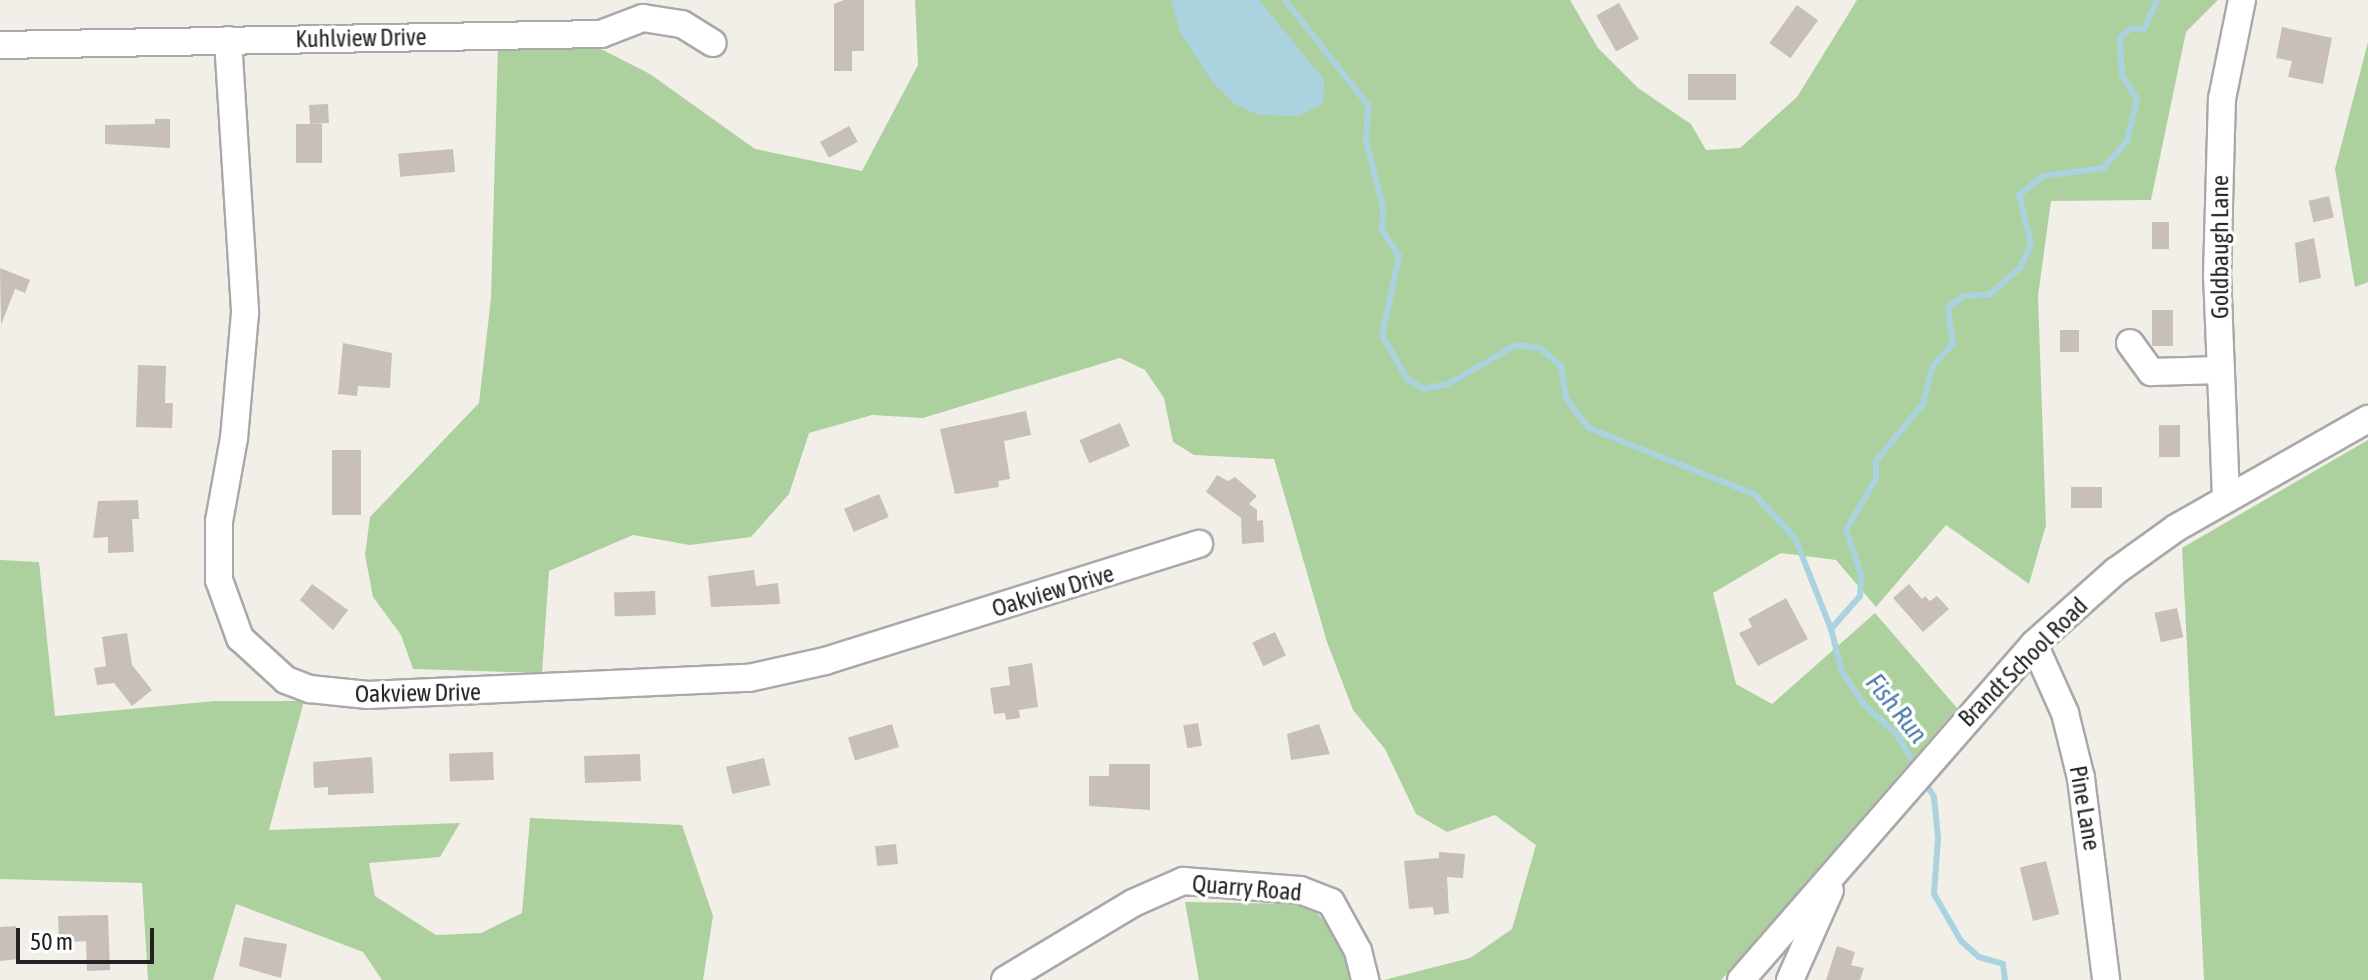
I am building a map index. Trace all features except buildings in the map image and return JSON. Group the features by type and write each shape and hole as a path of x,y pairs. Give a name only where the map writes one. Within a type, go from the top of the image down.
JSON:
{"street":[{"name":"Goldbaugh Lane","path":"2226,497 2217,276 2222,99 2242,0"},
{"name":"Kuhlview Drive","path":"0,45 601,34 643,18 682,24 712,43"},
{"name":"Oakview Drive","path":"228,40 236,109 245,313 234,438 219,521 219,580 240,638 286,680 310,689 368,695 749,678 825,661 1199,544"},
{"path":"2130,343 2151,372 2221,370"},
{"name":"Brandt School Road","path":"1741,980 2034,644 2116,571 2226,497 2368,419"},
{"name":"Pine Lane","path":"2034,644 2065,713 2081,778 2106,980"},
{"path":"1790,980 1844,862"},
{"name":"Quarry Road","path":"1005,980 1133,903 1183,881 1289,889 1331,902 1358,951 1365,980"}],"green space":[{"path":"915,0 1570,0 1598,48 1638,88 1691,124 1706,150 1740,148 1797,97 1857,0 2218,0 2186,32 2151,200 2051,201 2038,296 2046,525 2029,584 1946,525 1876,607 1836,560 1781,553 1713,593 1736,684 1772,704 1875,613 1957,708 1721,980 1384,980 1470,958 1512,929 1536,845 1495,815 1447,832 1416,814 1385,749 1353,710 1327,642 1274,459 1194,455 1173,442 1164,398 1145,370 1120,358 923,418 872,415 809,433 789,494 751,537 690,545 633,535 549,571 542,673 413,669 401,635 373,597 365,555 370,517 479,403 491,298 498,47 599,48 650,74 755,149 862,171 918,65"},
{"path":"2368,42 2368,282 2355,287 2335,169"},
{"path":"2368,440 2368,980 2204,980 2182,548"},
{"path":"0,560 39,562 55,716 215,701 304,701 269,830 460,823 440,857 369,863 375,896 436,935 481,933 522,913 530,818 682,825 713,916 703,980 382,980 363,952 236,904 213,980 148,980 142,883 0,879"},
{"path":"1185,902 1308,904 1382,980 1199,980"}],"water":[{"path":"1171,0 1259,0 1324,80 1323,103 1299,116 1256,114 1235,104 1213,83 1181,34"}],"waterway":[{"path":"1285,0 1368,105 1366,141 1383,207 1382,230 1399,256 1382,335 1407,379 1423,389 1448,384 1516,345 1540,348 1561,366 1566,398 1589,428 1754,494 1795,538 1831,629"},
{"name":"Fish Run","path":"1917,769 1897,735 1863,703 1842,672 1831,629 1860,596 1861,574 1846,530 1876,479 1876,461 1923,404 1932,367 1953,344 1948,307 1964,296 1990,294 2021,267 2031,243 2019,195 2043,176 2103,168 2127,141 2137,99 2122,76 2120,38 2130,29 2144,29 2157,0"},
{"name":"Fish Run","path":"1925,782 1934,797 1938,838 1934,894 1961,941 1979,957 2003,964 2005,980"}]}
